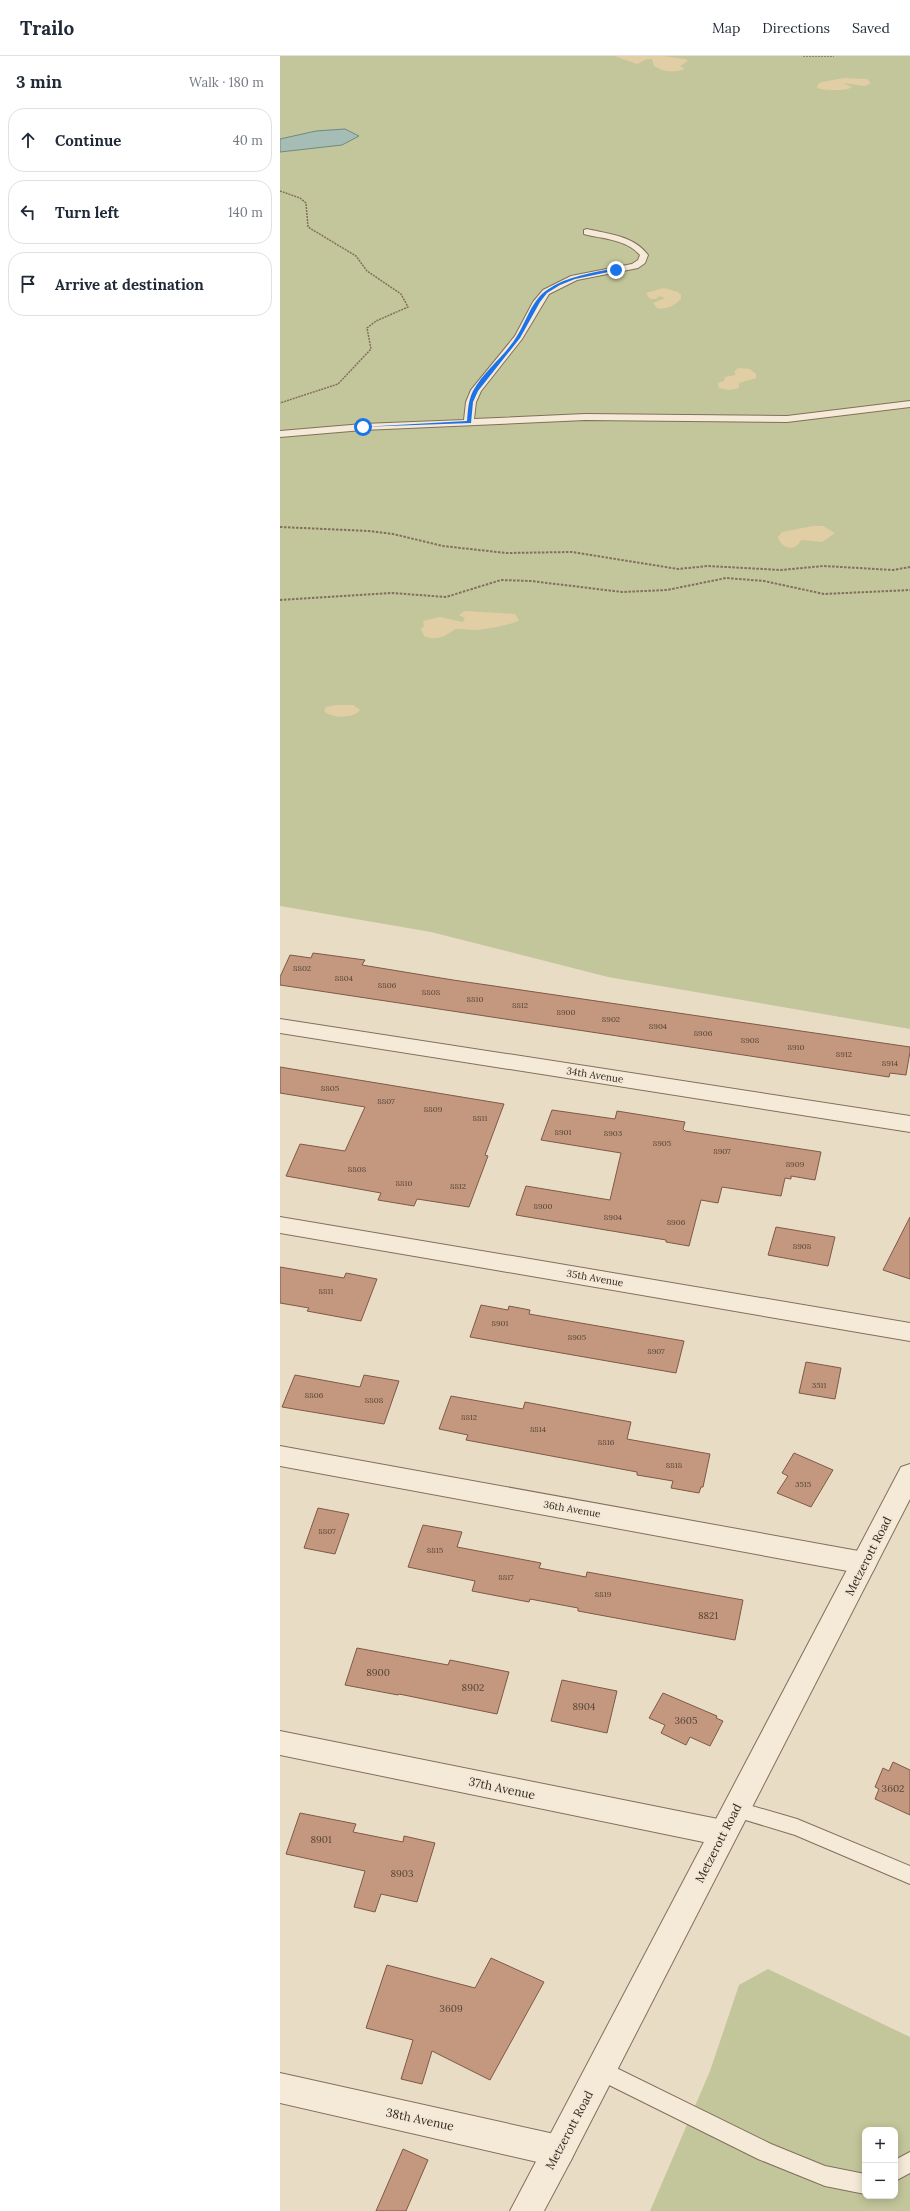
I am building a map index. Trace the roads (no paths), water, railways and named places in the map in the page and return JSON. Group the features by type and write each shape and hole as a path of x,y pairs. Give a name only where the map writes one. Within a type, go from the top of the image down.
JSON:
{"street":[{"name":"34th Avenue","path":"280,1026 910,1124"},
{"name":"35th Avenue","path":"280,1225 910,1332"},
{"name":"36th Avenue","path":"280,1456 864,1563"},
{"name":"Metzerott Road","path":"526,2211 559,2151 729,1821 909,1479"},
{"name":"37th Avenue","path":"280,1743 729,1821"},
{"name":"38th Avenue","path":"280,2088 559,2151"}],"lane":[{"path":"469,422 471,402 476,390 519,337 538,302 546,292 559,284 574,278 635,266 642,261 644,255 640,249 635,246 611,237 587,232"},
{"path":"280,434 363,427 585,417 787,420 910,404"},
{"path":"729,1821 797,1827 910,1876"},
{"path":"600,2070 765,2152 825,2176 862,2183"},
{"path":"898,2169 910,2162"}],"water":[{"path":"345,129 359,136 342,145 280,152 280,139 316,131"}]}
